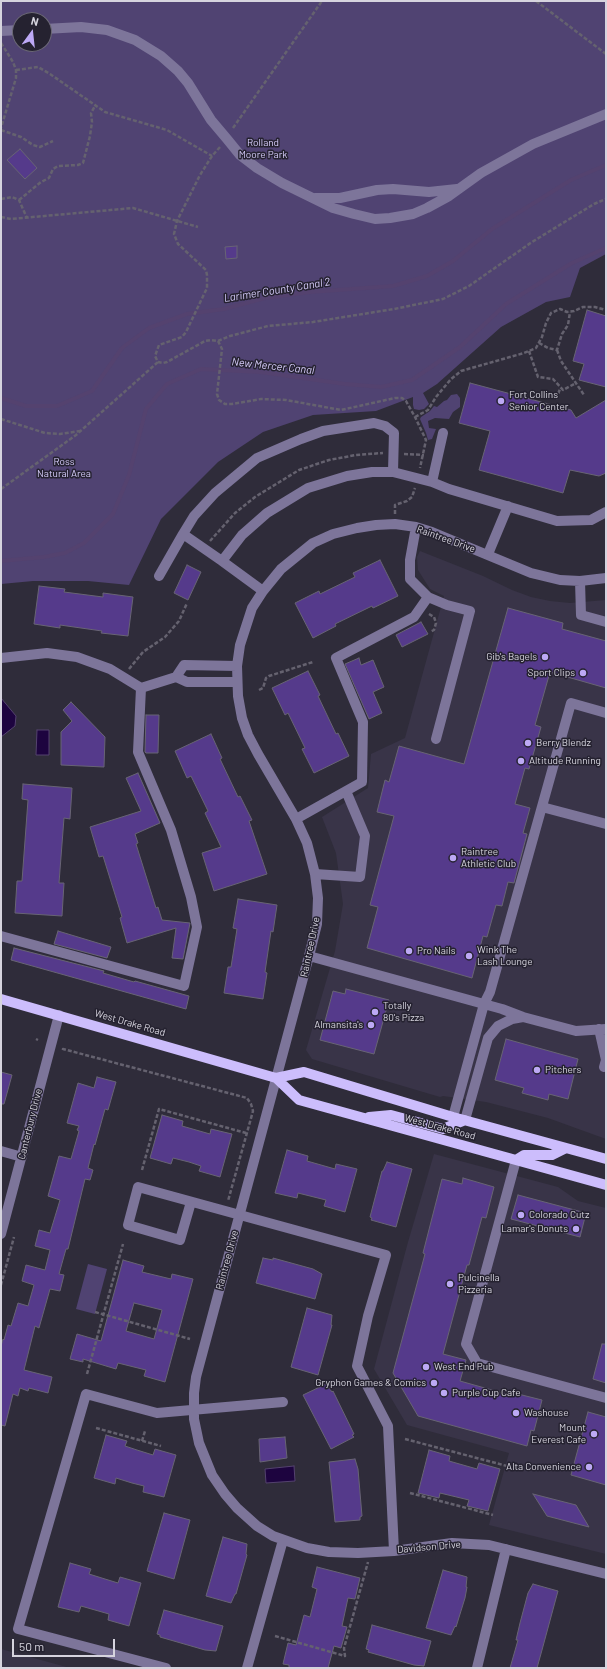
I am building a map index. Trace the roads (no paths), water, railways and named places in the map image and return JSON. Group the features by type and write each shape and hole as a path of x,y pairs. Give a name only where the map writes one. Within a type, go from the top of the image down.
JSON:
{"main road":[{"name":"West Drake Road","path":"1,999 276,1078 299,1100 606,1185"},
{"name":"West Drake Road","path":"276,1078 304,1072 453,1117 606,1159"},
{"path":"361,1118 391,1115 443,1129 465,1120"},
{"path":"516,1160 524,1155 552,1155 566,1148"}],"street":[{"path":"52,28 81,27 107,30 135,40 161,56 178,71 188,83 211,120 226,139 240,155 257,168 282,183 333,208 375,218 390,218 413,214 427,208 449,196 482,173 533,144 606,114"},
{"path":"1,31 12,30"},
{"path":"311,198 340,198 377,190 393,189 429,192 459,189"},
{"path":"159,576 194,516 215,493 257,458 300,438 323,431 374,423 385,426 394,433 393,472"},
{"path":"432,482 443,433"},
{"path":"222,561 242,535 267,513 308,488 347,476 372,472 393,472 432,482 449,489 557,521 591,520 605,513 606,503"},
{"path":"488,554 508,506"},
{"name":"Raintree Drive","path":"298,1545 273,1536 257,1526 237,1508 225,1494 212,1475 205,1460 199,1443 194,1410 196,1378 317,924 318,898 315,874 307,843 296,819 248,735 242,718 237,682 237,666 240,645 246,624 252,608 263,591 281,569 313,543 332,534 376,525 394,524 416,527 448,537 531,573 560,580 580,581 606,578"},
{"path":"416,527 410,560 410,579 428,597 447,605 470,611 436,739"},
{"path":"183,534 263,591"},
{"path":"580,581 581,615 606,622"},
{"path":"296,819 362,782 363,722 336,658 414,617 428,597"},
{"path":"1,658 47,653 76,657 110,669 141,688 176,677 184,665 237,666"},
{"path":"176,677 187,682 237,682"},
{"path":"1,936 184,986 197,927 191,897 171,830 138,752 141,688"},
{"path":"453,1117 484,1004 490,992 571,703 606,713"},
{"path":"315,874 360,877 365,836 346,791"},
{"path":"542,807 606,824"},
{"path":"309,956 502,1008 523,1017 576,1031 603,1029 606,1060 604,1067"},
{"name":"Canterbury Drive","path":"1,1234 59,1015"},
{"path":"465,1120 488,1038 498,1026 512,1019 523,1017"},
{"path":"1,1151 22,1157"},
{"path":"516,1160 466,1344 477,1363 606,1398"},
{"path":"191,1202 180,1240 128,1225 138,1187 386,1255 368,1316 357,1366 388,1426 394,1551"},
{"path":"166,1668 18,1629 86,1394 156,1413 283,1402"},
{"path":"248,1668 283,1540"},
{"name":"Davidson Drive","path":"298,1545 329,1552 358,1553 394,1551 452,1543 489,1545 606,1574"},
{"path":"476,1668 506,1549"}],"waterway":[{"name":"Larimer County Canal 2","path":"1,398 26,406 57,406 92,391 122,348 149,328 187,314 224,309 265,298 310,292 393,286 427,276 453,261 492,229 571,180 606,165"},
{"name":"New Mercer Canal","path":"1,561 44,557 65,553 84,543 113,514 129,475 146,409 167,384 201,369 260,372 345,384 381,387 412,380 460,347 506,304 572,263 606,248"}],"place":[{"name":"Fort Collins Senior Center","path":"501,401"},
{"name":"Gib's Bagels","path":"545,657"},
{"name":"Sport Clips","path":"583,673"},
{"name":"Berry Blendz","path":"528,743"},
{"name":"Altitude Running","path":"521,761"},
{"name":"Raintree Athletic Club","path":"453,858"},
{"name":"Pro Nails","path":"409,951"},
{"name":"Wink The Lash Lounge","path":"469,956"},
{"name":"Totally 80's Pizza","path":"375,1012"},
{"name":"Almansita's","path":"371,1025"},
{"name":"Pitchers","path":"537,1070"},
{"name":"Colorado Cutz","path":"521,1215"},
{"name":"Lamar's Donuts","path":"576,1229"},
{"name":"Pulcinella Pizzeria","path":"450,1284"},
{"name":"West End Pub","path":"426,1367"},
{"name":"Gryphon Games & Comics","path":"434,1383"},
{"name":"Purple Cup Cafe","path":"444,1393"},
{"name":"Washouse","path":"516,1413"},
{"name":"Mount Everest Cafe","path":"594,1434"},
{"name":"Alta Convenience","path":"589,1467"}],"park label":[{"name":"Rolland Moore Park","path":"263,148"},
{"name":"Ross Natural Area","path":"64,468"}]}
